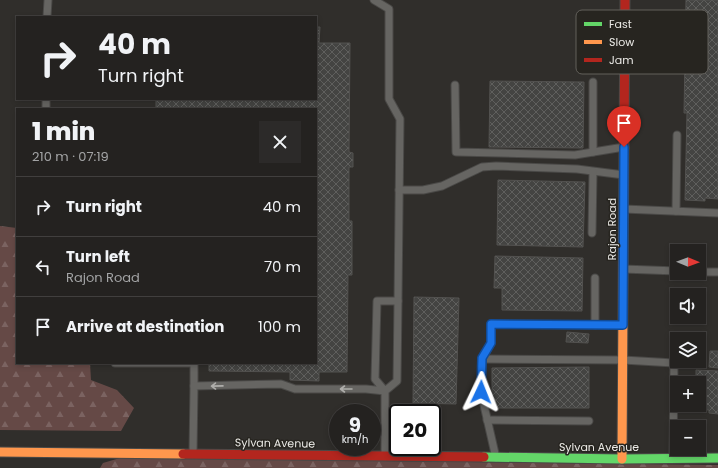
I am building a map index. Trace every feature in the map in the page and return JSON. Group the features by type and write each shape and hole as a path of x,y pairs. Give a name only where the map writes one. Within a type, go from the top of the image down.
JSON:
{"street":[{"name":"Rajon Road","path":"625,0 625,10"},
{"name":"Rajon Road","path":"622,459 624,74"},
{"name":"Sylvan Avenue","path":"0,452 496,458 718,458"}],"lane":[{"path":"47,16 48,0"},
{"path":"194,386 281,384 295,388 366,389 385,391 397,381 400,119 389,99 389,9 374,0"},
{"path":"593,82 593,152"},
{"path":"455,85 456,152 575,155 624,147"},
{"path":"676,211 677,135"},
{"path":"399,190 423,190 442,186 482,167 496,166 562,168 624,174"},
{"path":"592,233 593,172"},
{"path":"624,210 718,213"},
{"path":"624,270 670,271"},
{"path":"706,272 718,272"},
{"path":"594,325 595,278"},
{"path":"385,457 385,391 375,378 376,301 398,301"},
{"path":"496,458 481,392 482,358 491,343 491,324 623,325"},
{"path":"482,358 623,360 674,363 673,459"},
{"path":"193,454 194,364"},
{"path":"488,420 590,421"}],"green space":[{"path":"0,226 16,228 16,364 90,364 91,380 117,390 134,408 121,431 0,430"},
{"path":"120,458 718,465 718,468 100,468 103,463"}],"building":[{"path":"686,0 718,0 718,199 705,198 705,201 685,200 687,113 684,113 685,74 708,74 708,10 686,10"},
{"path":"317,27 320,27 319,43 350,43 349,152 353,153 353,167 349,167 349,221 352,221 352,275 348,275 347,372 319,372 319,381 290,380 290,372 209,371 209,364 317,364 317,108 156,108 156,100 317,100"},
{"path":"490,81 584,82 583,148 489,147"},
{"path":"498,180 585,182 583,247 497,245"},
{"path":"495,256 583,258 582,311 502,310 502,288 494,288"},
{"path":"414,297 459,298 456,404 413,403"},
{"path":"567,332 589,334 588,343 566,342"},
{"path":"710,351 718,351 718,368 709,367"},
{"path":"589,367 589,408 492,408 492,368"},
{"path":"696,370 718,371 718,414 709,413 709,410 706,410 706,376 696,376"}],"traffic: fast":[{"path":"484,457 622,459 718,458"}],"traffic: slow":[{"path":"622,459 624,148"},
{"path":"0,452 183,454"}],"traffic: jam":[{"path":"625,0 625,10"},
{"path":"624,74 624,148"},
{"path":"183,454 484,457"}],"route":[{"path":"481,392 482,358 491,343 491,324 623,325 624,147"}]}
